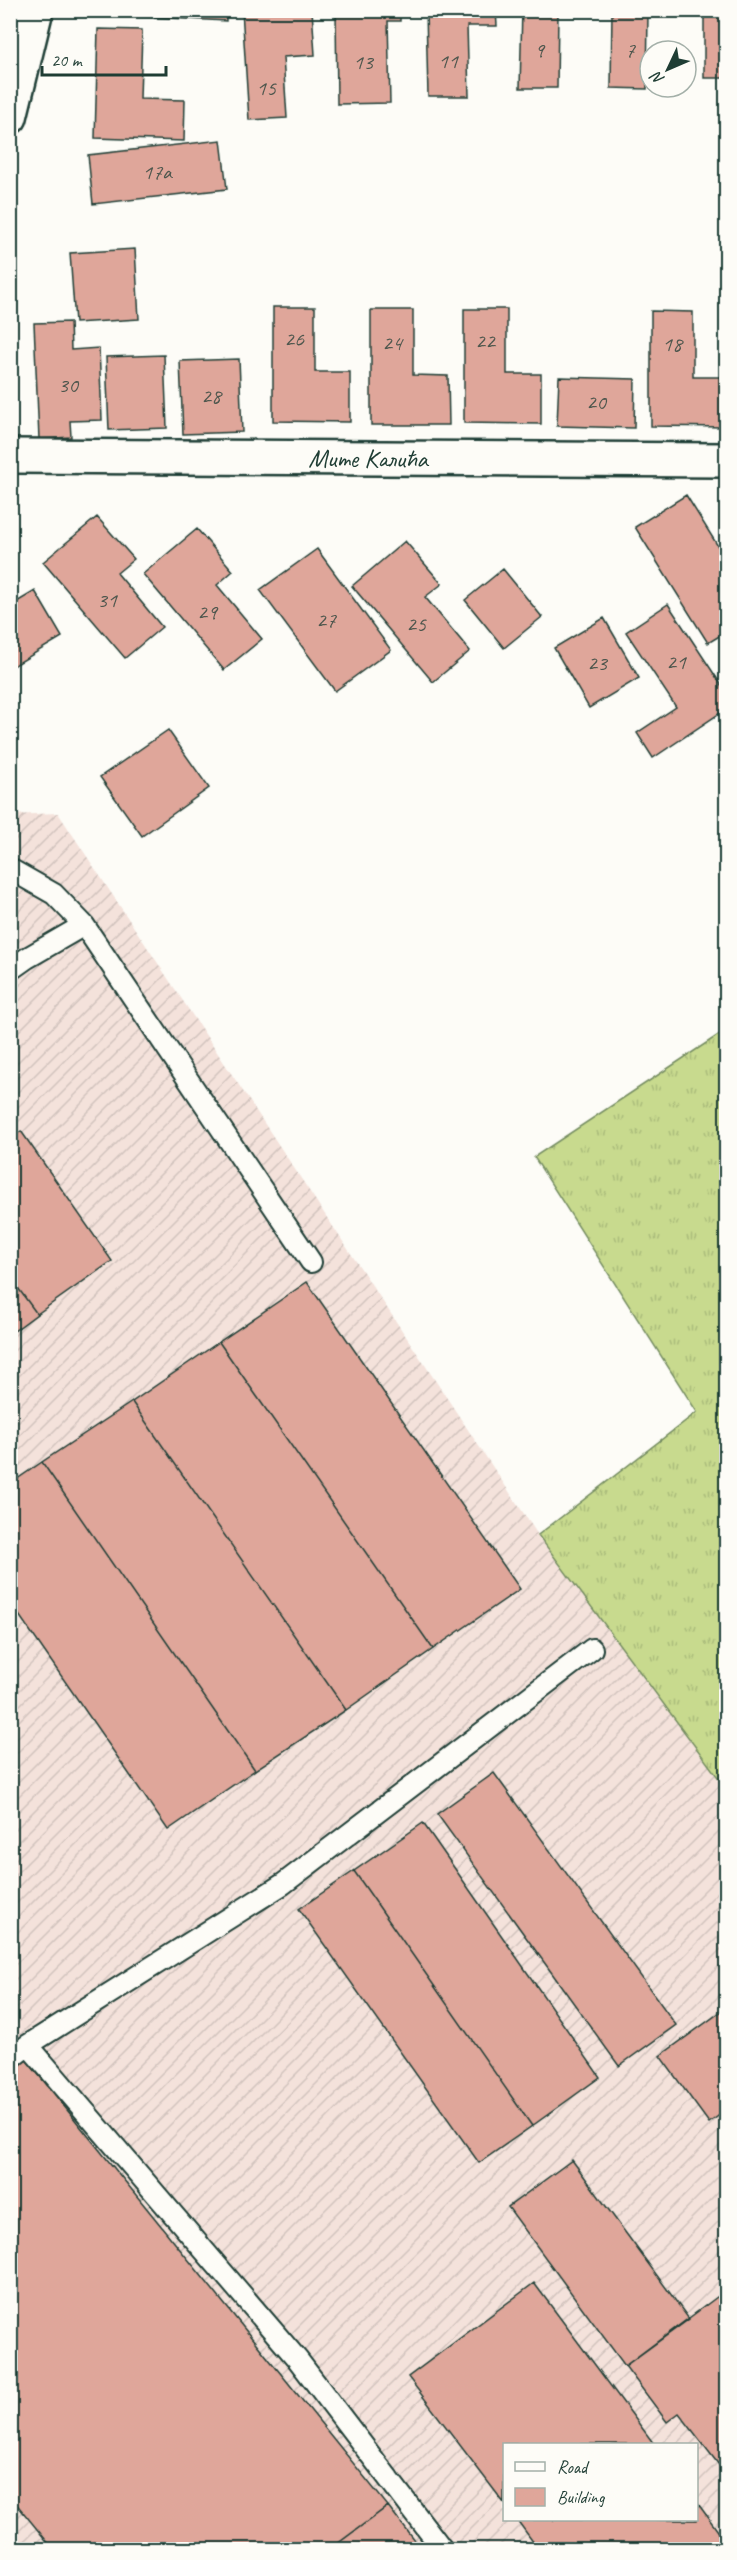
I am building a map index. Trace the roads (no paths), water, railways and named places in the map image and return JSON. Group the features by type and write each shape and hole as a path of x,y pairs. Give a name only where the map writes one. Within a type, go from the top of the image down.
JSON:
{"street":[{"path":"10,117 36,10"},
{"name":"Мите Калића","path":"10,456 726,460"}],"lane":[{"path":"10,869 54,894 84,925 311,1263"},
{"path":"10,970 84,925"},
{"path":"10,2059 28,2045 284,1884 592,1649"},
{"path":"28,2045 298,2360 442,2550"}]}
